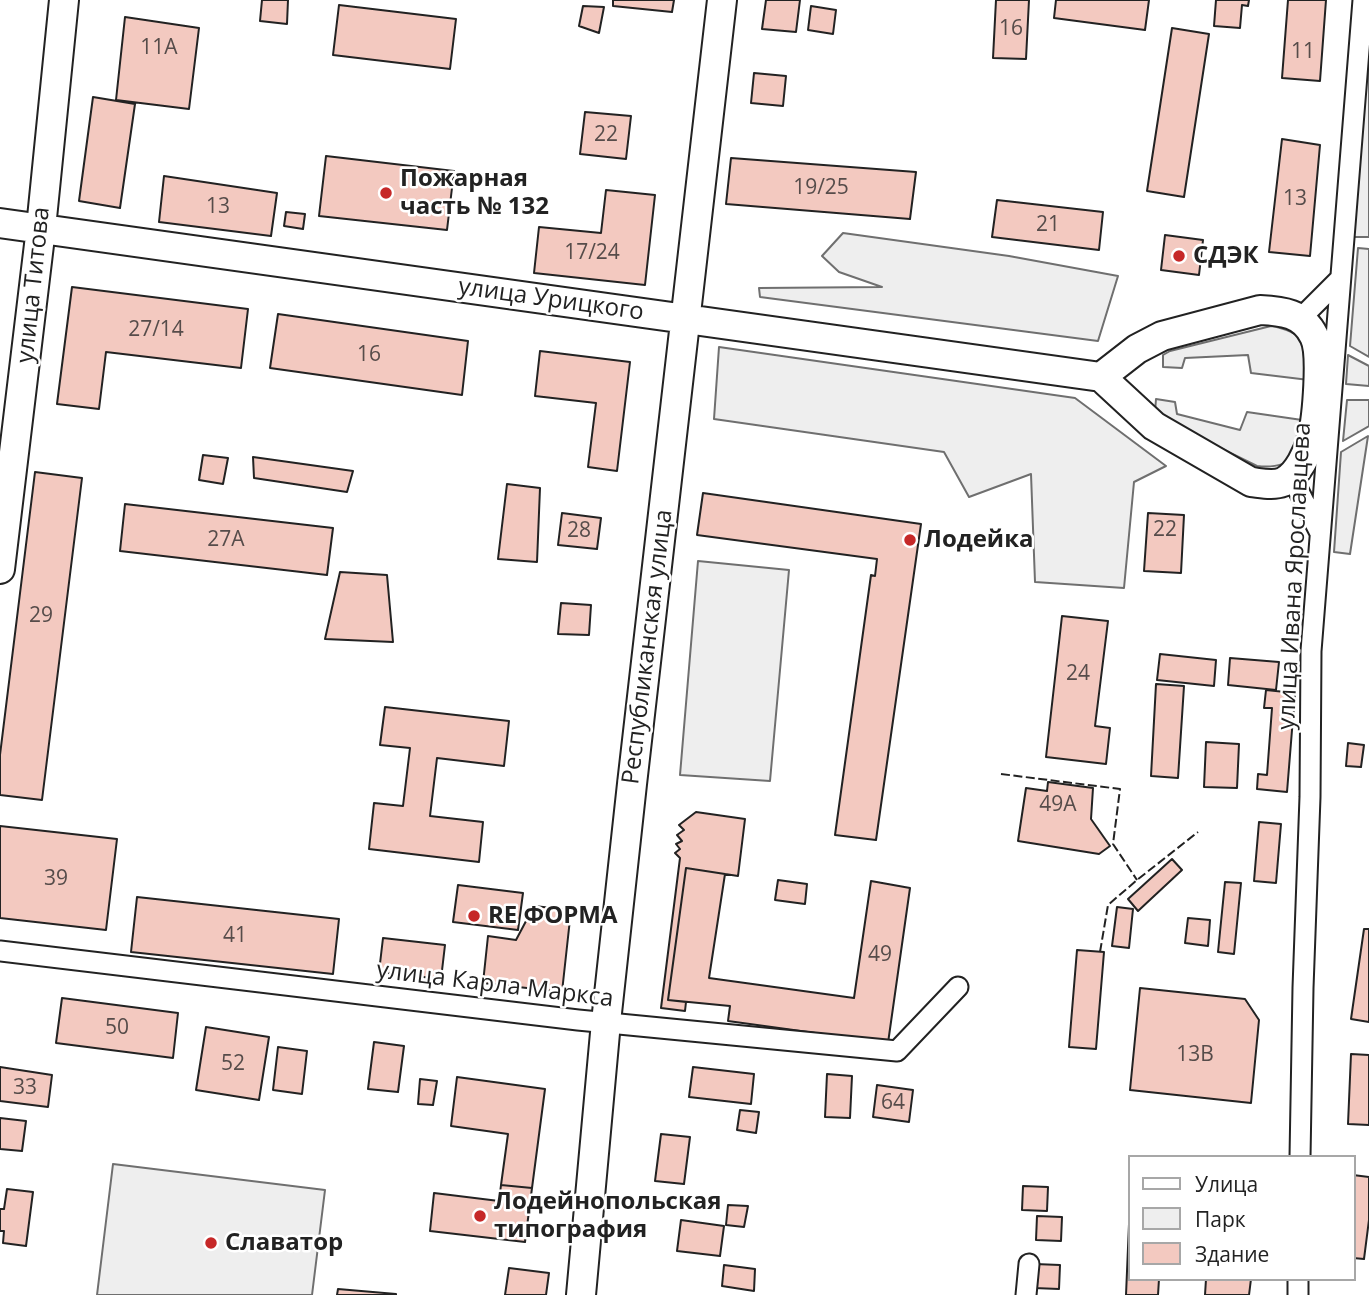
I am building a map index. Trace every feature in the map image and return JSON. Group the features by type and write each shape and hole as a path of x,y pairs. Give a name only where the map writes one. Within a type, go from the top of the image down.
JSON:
{"street":[{"name":"улица Титова","path":"0,569 41,228 64,0"},
{"name":"Республиканская улица","path":"581,1295 606,1022 722,0"},
{"name":"улица Ивана Ярославцева","path":"1300,1155 1310,797 1311,652 1363,0"},
{"name":"улица Урицкого","path":"0,223 981,358 1101,377"},
{"path":"1300,319 1340,279"},
{"path":"1260,310 1285,311 1300,319 1315,337 1319,365 1312,437 1303,461 1283,482 1251,482 1154,426 1101,377 1137,349 1162,336 1260,310"},
{"path":"1291,476 1320,532"},
{"name":"улица Карла Маркса","path":"0,951 564,1019 897,1051 958,987"},
{"path":"1026,1295 1029,1264"}],"green space":[{"path":"1369,0 1369,237 1344,237"},
{"path":"843,233 1009,256 1118,276 1098,341 760,297 759,288 882,287 839,272 822,256"},
{"path":"1358,248 1369,249 1369,357 1350,346"},
{"path":"1271,326 1299,337 1306,350 1309,380 1251,373 1248,355 1185,358 1182,368 1163,367 1163,355 1170,351"},
{"path":"719,347 1075,398 1166,466 1134,482 1124,588 1035,582 1031,474 969,497 944,452 714,419"},
{"path":"1348,355 1369,366 1369,386 1346,384"},
{"path":"1156,399 1175,402 1177,414 1240,430 1247,412 1302,420 1299,441 1293,456 1287,462 1257,466 1157,417"},
{"path":"1347,400 1369,400 1369,426 1343,441"},
{"path":"1368,436 1350,554 1334,552 1341,452"},
{"path":"698,561 789,570 770,781 680,775"},
{"name":"Славатор","path":"113,1164 325,1190 312,1295 97,1295"}],"building":[{"path":"262,0 288,0 287,24 260,21"},
{"path":"613,0 674,0 672,12 613,6"},
{"path":"766,0 800,0 796,32 762,29"},
{"path":"996,0 1029,0 1026,59 993,58"},
{"path":"1056,0 1149,0 1145,30 1054,18"},
{"path":"1216,0 1249,0 1248,6 1242,5 1240,28 1214,26"},
{"path":"1288,0 1326,0 1320,81 1282,78"},
{"path":"339,5 456,19 450,69 333,55"},
{"path":"583,6 604,7 599,33 579,26"},
{"path":"811,6 836,10 833,34 808,30"},
{"path":"125,17 199,28 189,109 116,100"},
{"path":"1172,28 1209,34 1184,197 1147,191"},
{"path":"754,73 786,76 783,106 751,103"},
{"path":"93,97 135,104 120,208 79,201"},
{"path":"585,112 631,116 626,159 580,154"},
{"path":"1282,139 1320,145 1310,256 1269,252"},
{"name":"Пожарная часть № 132","path":"326,156 454,171 447,230 319,216"},
{"path":"731,158 916,172 910,219 726,204"},
{"path":"164,176 277,193 271,236 159,222"},
{"path":"606,190 655,195 645,285 534,273 539,227 601,233"},
{"path":"997,200 1103,212 1099,250 992,237"},
{"path":"286,212 305,214 303,229 284,226"},
{"path":"1165,235 1203,240 1199,275 1161,270"},
{"path":"72,287 248,309 241,368 106,352 99,409 57,404"},
{"path":"278,314 468,341 462,395 270,368"},
{"path":"540,351 630,362 617,471 588,467 596,403 535,396"},
{"path":"203,455 228,458 223,484 199,480"},
{"path":"253,457 353,471 347,492 254,478"},
{"path":"35,472 82,478 42,800 0,795 0,755"},
{"path":"507,484 540,488 537,562 498,559"},
{"path":"703,493 921,524 876,840 835,835 871,575 875,576 877,559 697,535"},
{"path":"125,504 333,528 327,575 120,551"},
{"path":"562,513 601,518 597,549 558,545"},
{"path":"1148,513 1184,515 1181,573 1144,571"},
{"path":"340,572 387,575 393,642 325,639"},
{"path":"561,603 591,605 589,635 558,634"},
{"path":"1062,616 1108,621 1095,726 1110,728 1106,764 1046,757"},
{"path":"1160,654 1216,660 1214,686 1157,680"},
{"path":"1230,658 1279,662 1276,690 1228,685"},
{"path":"1156,684 1184,686 1178,778 1151,776"},
{"path":"1266,690 1295,693 1287,792 1257,789 1258,774 1267,775 1272,708 1264,708"},
{"path":"385,707 509,721 504,766 437,758 430,816 483,822 479,862 369,849 374,803 403,806 410,748 380,745"},
{"path":"1206,742 1239,744 1237,788 1204,787"},
{"path":"1348,743 1364,745 1361,767 1346,766"},
{"path":"1048,782 1093,788 1091,819 1110,846 1099,854 1018,841 1026,788 1047,791"},
{"path":"696,812 745,819 738,876 686,868 668,1000 686,1002 685,1011 661,1008 680,858 675,853 680,849 676,844 682,841 677,835 684,830 679,825"},
{"path":"1259,822 1281,824 1276,883 1254,881"},
{"path":"0,826 117,839 106,930 0,918"},
{"path":"1172,859 1182,870 1138,911 1128,899"},
{"path":"686,868 725,874 709,978 854,998 871,881 910,888 888,1043 728,1021 730,1006 668,1000"},
{"path":"778,880 807,884 805,904 775,900"},
{"path":"1225,882 1241,883 1234,954 1218,952"},
{"path":"458,885 523,893 518,930 453,922"},
{"path":"137,897 339,919 333,974 131,952"},
{"path":"534,906 571,910 562,992 483,983 488,936 516,940"},
{"path":"1117,907 1133,909 1129,948 1112,946"},
{"path":"1188,918 1210,920 1208,946 1185,943"},
{"path":"1364,929 1369,929 1369,1022 1351,1019"},
{"path":"383,938 445,945 441,979 379,972"},
{"path":"1077,950 1104,952 1096,1049 1069,1047"},
{"path":"1140,988 1245,999 1259,1020 1251,1103 1130,1090"},
{"path":"62,998 178,1013 173,1058 56,1043"},
{"path":"206,1027 269,1037 259,1100 196,1090"},
{"path":"374,1042 404,1046 398,1092 368,1089"},
{"path":"278,1047 307,1051 302,1094 273,1090"},
{"path":"1351,1054 1369,1055 1369,1125 1348,1124"},
{"path":"0,1067 52,1075 48,1107 0,1101"},
{"path":"693,1067 754,1074 751,1104 689,1097"},
{"path":"827,1074 852,1076 850,1118 825,1117"},
{"path":"457,1077 545,1089 532,1188 501,1185 508,1134 451,1126"},
{"path":"420,1079 437,1081 433,1105 418,1104"},
{"path":"877,1085 913,1090 909,1122 873,1117"},
{"path":"740,1110 759,1112 756,1133 737,1130"},
{"path":"0,1118 26,1121 22,1151 0,1149"},
{"path":"661,1134 690,1137 684,1184 655,1181"},
{"path":"1355,1175 1369,1177 1369,1220 1364,1259 1355,1258"},
{"name":"Лодейнопольская типография","path":"501,1185 532,1188 525,1242 430,1231 434,1193 499,1201"},
{"path":"1023,1186 1048,1187 1047,1211 1022,1210"},
{"path":"7,1189 33,1192 26,1246 3,1243 0,1209 4,1209"},
{"path":"728,1205 748,1206 744,1227 726,1225"},
{"path":"1037,1216 1062,1217 1061,1241 1036,1240"},
{"path":"681,1220 724,1226 720,1256 677,1251"},
{"path":"1128,1248 1128,1281 1159,1281 1158,1295 1126,1295"},
{"path":"1035,1264 1060,1265 1059,1289 1034,1288"},
{"path":"724,1265 755,1269 754,1291 722,1286"},
{"path":"509,1268 549,1273 546,1295 505,1295"},
{"path":"1206,1281 1251,1281 1249,1295 1205,1295"},
{"path":"338,1289 396,1294 396,1295 337,1295"}],"fence":[{"path":"1001,774 1120,789 1113,844 1137,880"},
{"path":"1100,952 1108,905 1198,832"}],"place":[{"name":"Пожарная часть № 132","path":"386,193"},
{"name":"СДЭК","path":"1179,256"},
{"name":"Лодейка","path":"910,540"},
{"name":"RE ФОРМА","path":"474,916"},
{"name":"Лодейнопольская типография","path":"480,1216"},
{"name":"Славатор","path":"211,1243"}]}
